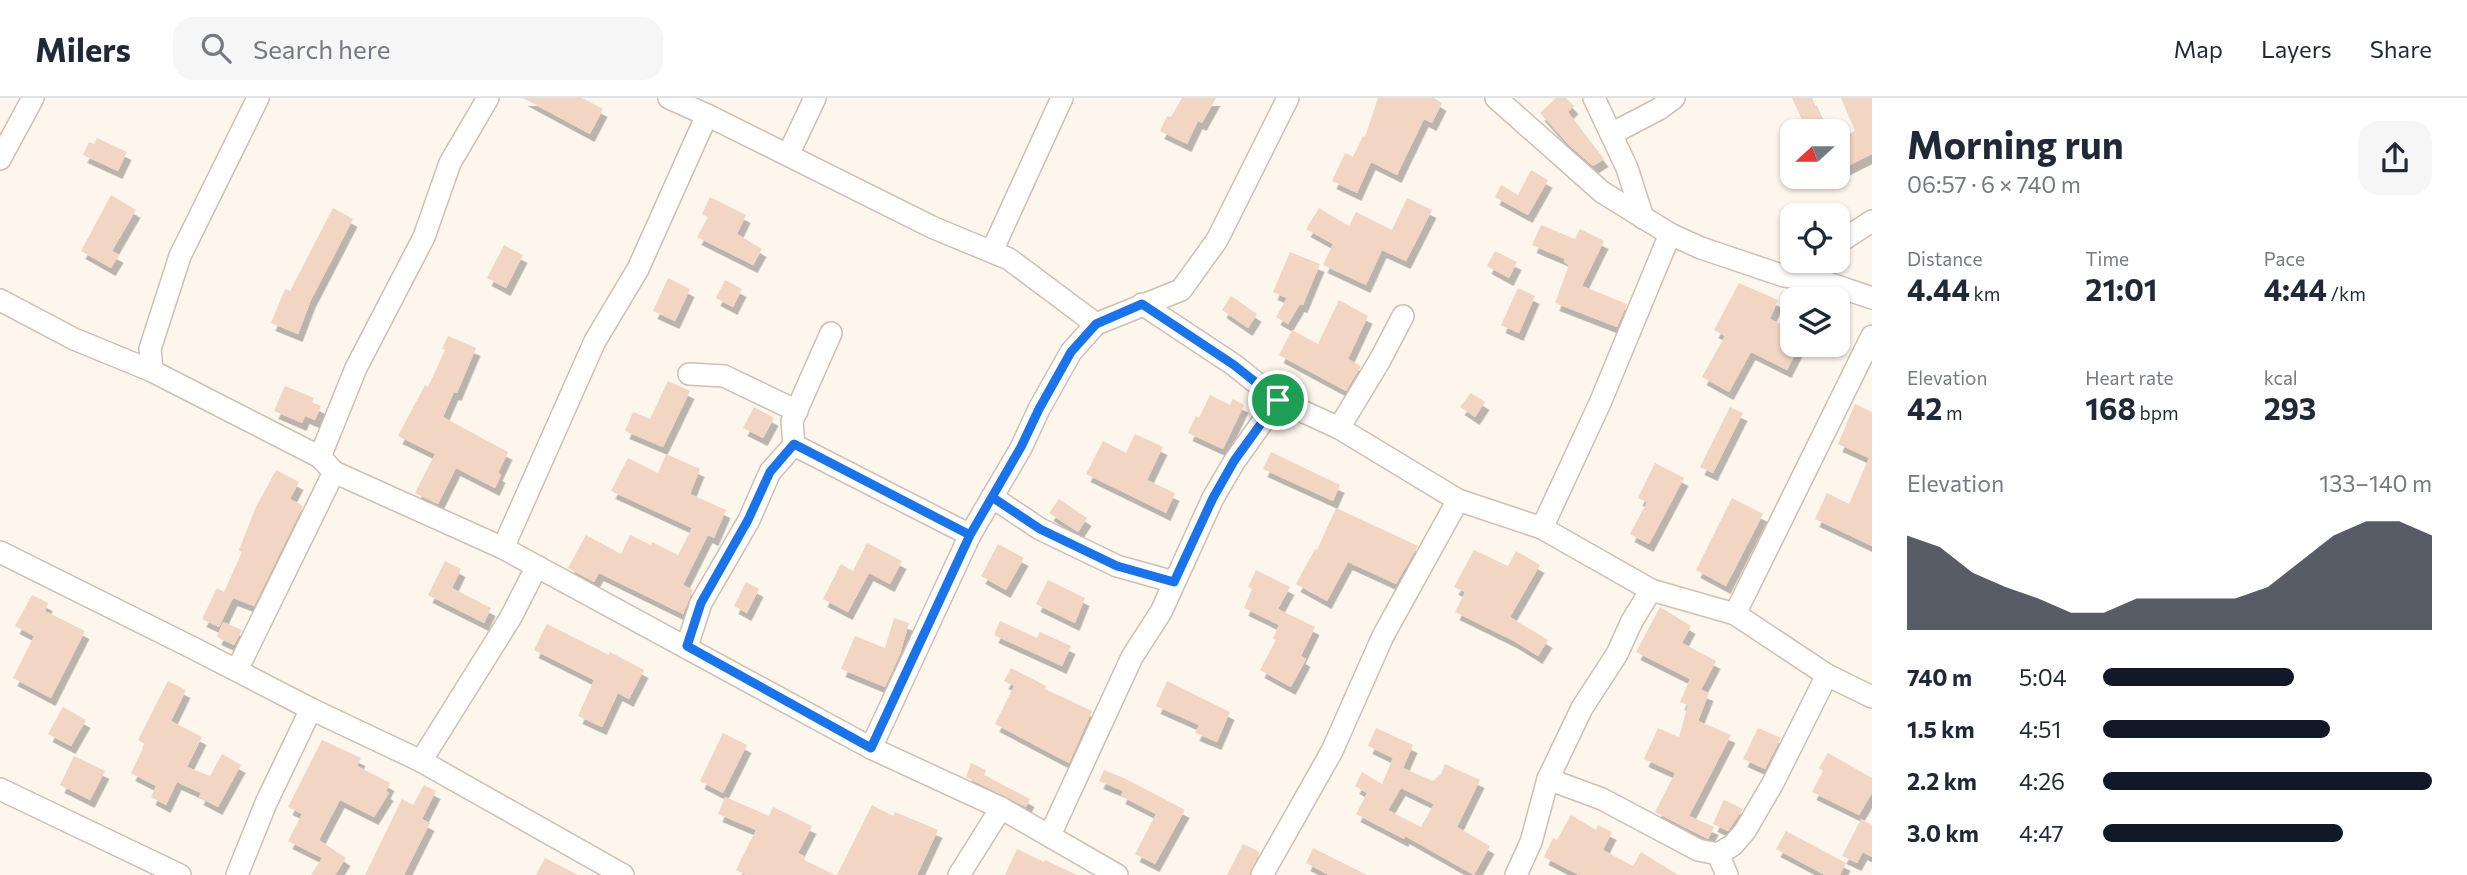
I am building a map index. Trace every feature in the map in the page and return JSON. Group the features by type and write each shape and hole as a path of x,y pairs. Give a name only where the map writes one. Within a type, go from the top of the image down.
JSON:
{"street":[{"path":"0,159 33,98"},
{"path":"152,371 150,349 180,256 258,98"},
{"path":"237,670 327,465 356,368 424,237 450,163 488,98"},
{"path":"669,98 934,228 1010,259 1096,324"},
{"path":"788,155 816,98"},
{"path":"992,251 1062,98"},
{"path":"1175,324 1181,290 1217,240 1288,98"},
{"path":"1496,98 1602,192 1670,234 1701,248 1784,276 1828,283 1872,298"},
{"path":"1594,98 1627,168 1643,218"},
{"path":"1612,134 1674,98"},
{"path":"503,548 595,341 638,270 707,115"},
{"path":"1850,235 1872,221"},
{"path":"1542,528 1600,403 1670,234"},
{"path":"1784,276 1789,273"},
{"path":"871,748 970,535 1071,352 1096,324 1181,290"},
{"path":"0,300 74,339 152,371 327,465 503,548 871,748 1001,808 1117,875"},
{"path":"1142,304 1234,365 1278,400 1339,428 1458,500 1542,528 1651,590 1735,614 1827,675 1872,697"},
{"path":"1339,428 1404,316"},
{"path":"687,646 701,603 748,520 770,472 794,444 792,421 831,333"},
{"path":"1735,614 1872,336"},
{"path":"689,374 724,376 797,411"},
{"path":"1050,835 1132,657 1161,612 1213,498 1234,461 1278,400"},
{"path":"794,444 970,535"},
{"path":"992,497 1040,529 1117,566 1174,582"},
{"path":"1262,875 1332,751 1383,636 1458,500"},
{"path":"0,552 421,761 623,875"},
{"path":"421,761 511,617 537,566"},
{"path":"1516,875 1531,842 1548,779 1582,708 1617,654 1632,621 1651,590"},
{"path":"1548,779 1602,799 1698,850 1718,854 1733,845 1745,831 1773,783 1827,675"},
{"path":"237,875 266,803 312,709"},
{"path":"0,789 180,875"},
{"path":"959,875 1001,808"},
{"path":"1718,854 1727,875"}],"building":[{"path":"523,98 582,98 603,109 590,134"},
{"path":"1182,98 1216,98 1202,123 1198,121 1187,144 1160,131 1167,116 1171,117"},
{"path":"1378,98 1434,98 1442,103 1432,123 1424,119 1397,175 1371,162 1357,193 1332,181 1345,153 1353,157 1363,136 1365,137"},
{"path":"1556,98 1566,98 1574,106 1568,112 1604,159 1593,166 1570,146 1540,113"},
{"path":"1792,98 1812,98 1822,119 1802,119"},
{"path":"1841,98 1872,98 1872,154 1850,165 1850,134 1855,131"},
{"path":"97,138 127,152 118,171 83,155 89,142 94,144"},
{"path":"1531,170 1548,180 1528,215 1495,197 1501,185 1518,195"},
{"path":"111,195 136,210 112,251 119,255 111,268 81,251"},
{"path":"710,197 746,215 737,234 762,249 753,265 697,237 708,217 702,214"},
{"path":"1407,198 1432,210 1406,261 1382,250 1366,285 1323,265 1333,244 1306,229 1319,208 1349,226 1356,212 1392,230"},
{"path":"333,208 353,219 311,300 298,334 271,323 285,289 290,291"},
{"path":"1541,225 1575,239 1580,229 1604,241 1582,286 1627,304 1617,327 1555,303 1569,265 1564,262 1565,259 1532,245"},
{"path":"504,245 523,255 506,288 487,278"},
{"path":"1495,251 1517,262 1509,278 1487,266"},
{"path":"1290,252 1320,264 1303,305 1300,304 1288,324 1276,317 1287,298 1273,292"},
{"path":"668,278 690,289 675,321 653,311"},
{"path":"725,280 742,289 733,307 716,298"},
{"path":"1739,283 1778,300 1770,319 1780,324 1780,357 1794,357 1787,370 1751,352 1729,392 1702,377 1725,336 1714,330"},
{"path":"1518,288 1535,296 1519,333 1501,325"},
{"path":"1231,296 1257,314 1248,328 1222,310"},
{"path":"1339,300 1368,316 1348,359 1361,366 1346,391 1279,355 1292,330 1318,344"},
{"path":"448,336 476,348 457,393 454,392 443,417 508,452 498,473 501,475 495,488 456,468 438,504 415,493 435,454 398,436 425,385 428,387 445,350 442,349"},
{"path":"668,381 690,391 663,447 625,431 633,412 650,419"},
{"path":"285,386 314,398 312,402 321,406 315,420 305,416 302,423 274,411"},
{"path":"1471,393 1485,402 1475,417 1460,407"},
{"path":"1210,395 1230,405 1233,399 1244,405 1223,449 1188,433"},
{"path":"1855,404 1872,412 1872,546 1815,519 1827,493 1849,504 1869,458 1838,444"},
{"path":"754,407 774,418 763,438 743,428"},
{"path":"1730,407 1743,413 1713,473 1700,467"},
{"path":"1135,434 1163,447 1147,480 1175,493 1166,513 1086,474 1103,441 1126,453"},
{"path":"1271,452 1340,485 1333,501 1263,469"},
{"path":"666,454 700,469 690,494 726,510 714,538 708,535 683,585 693,590 683,614 599,573 594,582 568,568 586,535 621,554 630,535 678,555 692,528 611,491 628,458 658,473"},
{"path":"1655,463 1684,478 1649,544 1630,534 1647,502 1638,498"},
{"path":"276,470 299,482 290,499 303,506 254,606 233,598 219,627 202,619 217,588 224,592 242,552 239,550 255,509"},
{"path":"1732,498 1763,514 1726,586 1696,570"},
{"path":"1059,499 1087,518 1078,532 1049,513"},
{"path":"1336,508 1418,546 1396,584 1348,562 1327,601 1296,584 1315,549 1317,550"},
{"path":"867,543 902,561 890,584 869,573 848,612 823,599 841,564 853,571"},
{"path":"998,544 1024,558 1006,590 981,576"},
{"path":"1474,550 1508,566 1516,551 1540,565 1510,617 1548,640 1538,656 1455,612 1465,592 1454,587"},
{"path":"445,561 461,569 452,588 491,608 484,623 428,595"},
{"path":"1256,570 1290,587 1278,609 1315,627 1301,656 1306,659 1291,687 1260,670 1276,640 1273,639 1279,625 1244,608 1252,589 1248,587"},
{"path":"1048,580 1085,598 1075,623 1036,604"},
{"path":"746,582 759,589 747,613 734,606"},
{"path":"32,595 48,603 45,611 85,631 51,698 13,678 34,636 15,626"},
{"path":"1660,607 1691,626 1682,643 1716,661 1701,690 1709,693 1698,721 1731,735 1689,816 1714,827 1708,839 1655,812 1675,773 1644,759 1658,728 1679,737 1688,705 1680,702 1690,679 1636,652"},
{"path":"894,618 909,623 900,654 885,687 841,669 855,636 885,648"},
{"path":"1000,621 1037,638 1040,632 1071,646 1062,666 994,635"},
{"path":"223,622 242,630 234,645 217,637"},
{"path":"547,624 644,670 629,699 618,693 602,727 578,716 594,680 534,650"},
{"path":"1011,668 1046,686 1045,689 1092,711 1069,763 995,724 1014,686 1004,681"},
{"path":"168,681 186,690 171,721 202,737 187,767 210,776 222,754 241,765 218,807 199,797 201,793 177,782 166,805 151,797 156,786 131,773 145,744 138,740"},
{"path":"1167,681 1230,712 1217,742 1195,733 1199,725 1156,706"},
{"path":"63,707 86,720 71,746 48,734"},
{"path":"1376,728 1413,745 1403,768 1433,781 1441,774 1445,764 1480,780 1457,827 1490,846 1474,875 1405,836 1404,839 1356,814 1367,793 1355,786 1362,772 1382,784 1393,758 1368,746","holes":["1401,788 1434,804 1421,827 1388,810"]},
{"path":"1758,728 1781,738 1765,769 1743,759"},
{"path":"723,733 747,745 723,793 700,781"},
{"path":"322,740 361,758 357,766 390,783 386,791 389,793 374,817 340,800 319,840 346,858 335,875 311,875 322,858 288,841 302,814 288,807"},
{"path":"1828,753 1872,778 1872,793 1859,815 1812,792 1823,771 1819,768"},
{"path":"74,756 105,771 90,800 60,785"},
{"path":"971,763 986,770 984,775 1030,799 1026,807 966,777"},
{"path":"1104,770 1185,810 1155,864 1135,854 1156,814 1121,796 1123,791 1099,781"},
{"path":"424,785 436,791 422,819 430,823 404,875 365,875 402,799 413,805"},
{"path":"725,797 769,816 773,807 812,826 798,853 806,857 804,860 835,875 746,875 736,870 756,830 718,814"},
{"path":"1724,800 1743,809 1728,831 1713,824"},
{"path":"872,805 893,816 895,812 938,830 917,875 837,875"},
{"path":"1571,815 1596,830 1598,825 1612,832 1603,850 1633,866 1641,852 1678,875 1579,875 1544,857 1553,838 1557,840"},
{"path":"1861,819 1872,825 1872,857 1863,852 1857,863 1842,856"},
{"path":"1786,831 1846,863 1840,875 1825,875 1776,849"},
{"path":"1243,844 1260,852 1249,875 1227,875"},
{"path":"1313,848 1367,875 1329,875 1306,863"},
{"path":"1017,849 1044,862 1045,860 1077,875 1005,875"},
{"path":"545,858 578,875 536,875"}],"route":[{"path":"1278,400 1234,365 1142,304 1096,324 1071,352 1021,447 992,497 970,535 871,748 687,646 701,603 748,520 770,472 794,444 970,535 992,497 1040,529 1117,566 1174,582 1213,498 1234,461 1278,400"}]}
